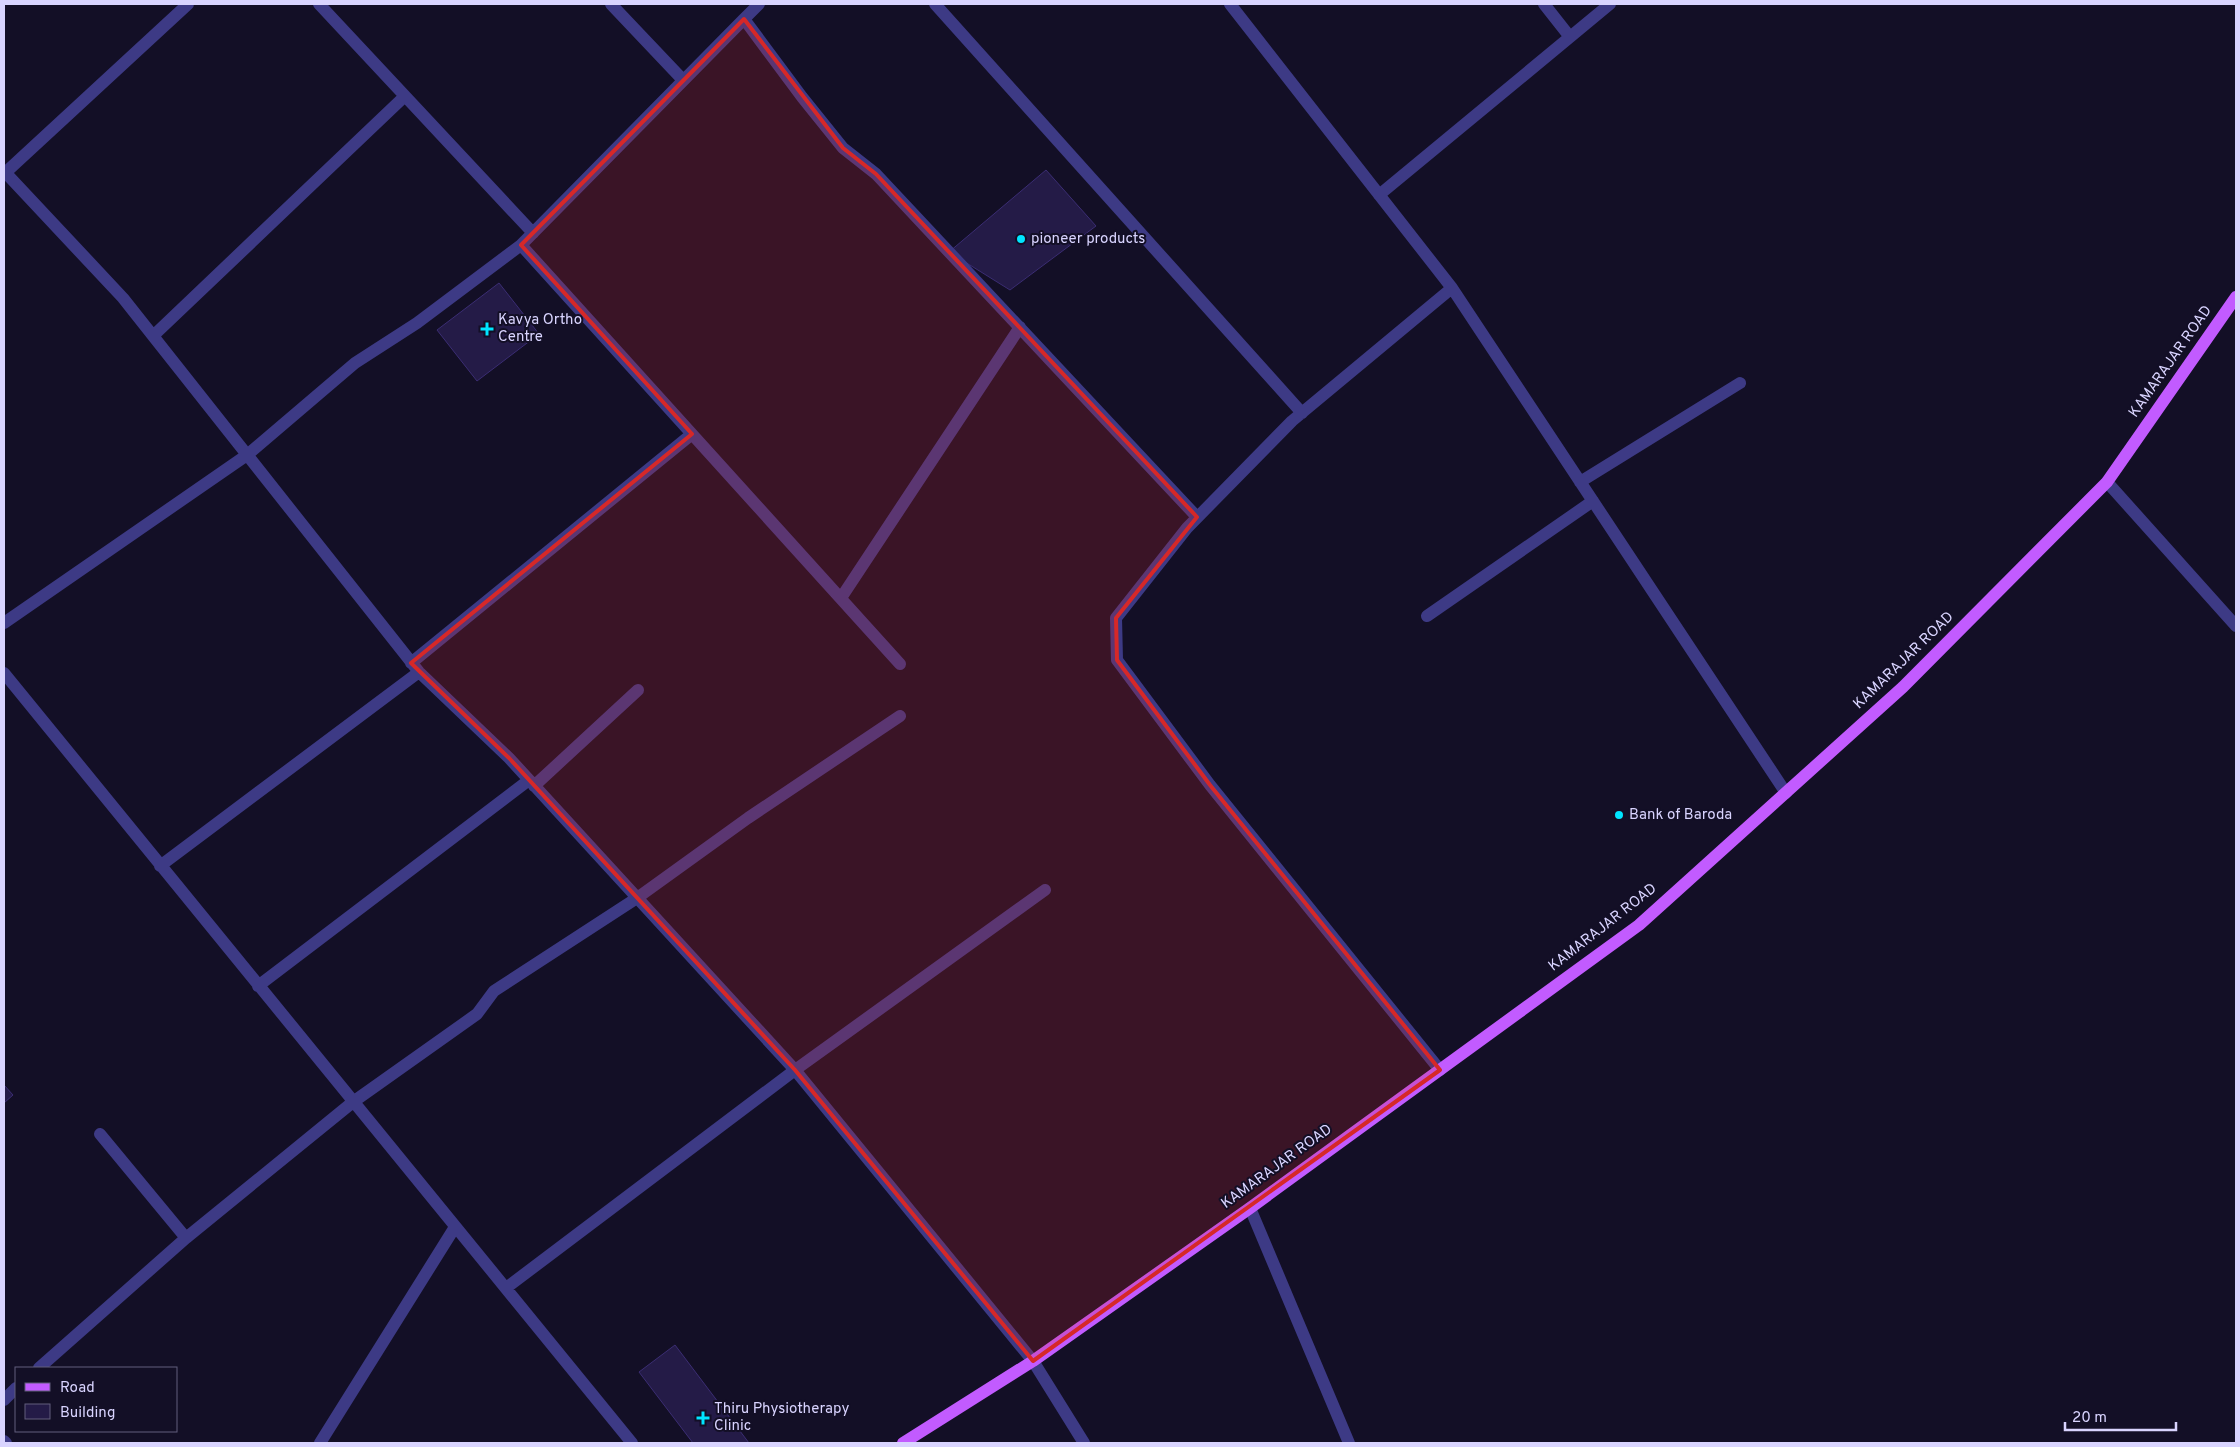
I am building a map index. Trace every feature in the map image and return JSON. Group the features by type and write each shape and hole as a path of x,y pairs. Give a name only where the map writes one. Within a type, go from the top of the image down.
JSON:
{"main road":[{"name":"KAMARAJAR ROAD","path":"903,1443 1033,1361 1250,1208 1639,925 1903,687 2107,482 2236,297"}],"street":[{"path":"188,4 5,172 123,298 415,667 509,758 795,1070 1033,1361 1084,1443"},
{"path":"319,4 533,233"},
{"path":"611,4 684,80"},
{"path":"4,623 247,455 355,363 417,323 521,245 758,4"},
{"path":"935,4 1302,413"},
{"path":"1232,4 1452,288 1786,793"},
{"path":"1544,4 1570,37"},
{"path":"1379,195 1610,4"},
{"path":"744,19 843,148 876,174 1197,517"},
{"path":"153,336 405,96"},
{"path":"521,245 900,664"},
{"path":"1440,1070 1210,785 1117,660 1116,618 1197,517 1302,413 1452,288"},
{"path":"841,598 1020,328"},
{"path":"1580,482 1740,383"},
{"path":"160,866 415,667 692,434"},
{"path":"2107,482 2236,626"},
{"path":"1427,616 1593,501"},
{"path":"4,673 632,1443"},
{"path":"258,986 532,783 638,690"},
{"path":"40,1367 186,1238 353,1102 477,1014 494,991 638,898 748,818 900,716"},
{"path":"506,1288 795,1070 1045,890"},
{"path":"100,1134 186,1238"},
{"path":"1250,1208 1349,1443"},
{"path":"320,1443 455,1227"},
{"path":"4,1400 15,1389"}],"highlighted area":[{"path":"744,19 843,148 876,174 1197,517 1116,618 1117,660 1210,785 1440,1070 1033,1361 795,1070 509,758 411,663 692,434 521,245"}],"building":[{"name":"pioneer products","path":"1046,170 1096,226 1010,290 949,252"},
{"path":"499,283 539,334 477,381 437,330"},
{"path":"4,1085 13,1095 4,1103"},
{"path":"675,1345 749,1443 693,1443 639,1372"}],"place":[{"name":"pioneer products","path":"1021,239"},
{"name":"Kavya Ortho Centre","path":"487,329"},
{"name":"Bank of Baroda","path":"1619,815"},
{"name":"Thiru Physiotherapy Clinic","path":"703,1418"}]}
